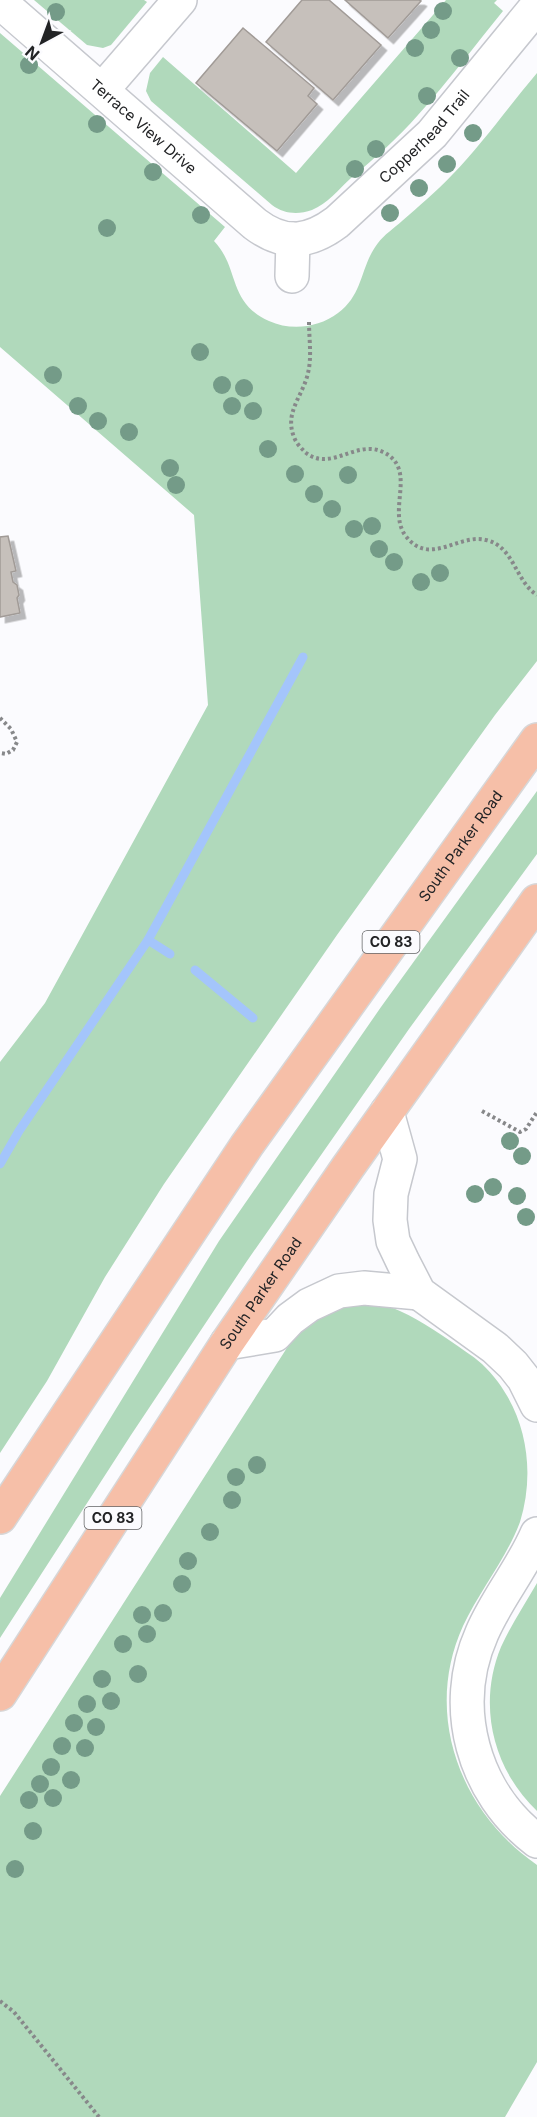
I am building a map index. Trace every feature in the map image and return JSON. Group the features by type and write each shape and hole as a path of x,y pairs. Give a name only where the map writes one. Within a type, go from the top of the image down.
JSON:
{"highway":[{"name":"South Parker Road","path":"0,1517 254,1135 537,740"},
{"name":"South Parker Road","path":"0,1694 227,1343 387,1112 537,902"}],"street":[{"path":"103,90 180,0"},
{"name":"Terrace View Drive","path":"0,2 255,224 277,237 293,239"},
{"name":"Copperhead Trail","path":"293,239 314,237 330,228 420,147 537,6"},
{"path":"292,276 293,239"},
{"path":"387,1112 400,1159 395,1171 389,1208 391,1232 398,1252 419,1293 495,1348 532,1386"},
{"path":"227,1343 275,1335 290,1319 309,1305 339,1291 364,1288 419,1293"},
{"path":"537,1534 479,1639 470,1668 467,1704 473,1752 485,1781 505,1811 537,1841"}],"path":[{"path":"309,322 310,366 291,414 296,442 305,452 320,460 333,459 364,449 387,454 396,462 402,475 399,521 406,536 412,542 424,549 447,547 469,539 492,542 507,555 522,582 537,595"},
{"path":"0,718 11,729 17,742 13,750 6,754 0,753"},
{"path":"482,1111 520,1132 526,1129 537,1112"},
{"path":"0,2001 14,2012 99,2117"}],"green space":[{"path":"34,0 144,0 147,2 111,45 103,48 87,45"},
{"path":"446,0 497,0 494,3 503,11 440,90 402,132 328,200 312,210 291,213 272,205 151,101 146,91 150,73 163,57 296,173"},
{"path":"0,33 225,227 214,241 228,262 235,284 246,304 269,321 295,327 322,322 338,313 346,305 353,297 378,243 452,175 537,73 537,661 495,715 337,935 164,1184 105,1277 47,1381 0,1453 0,1062 45,1003 208,705 194,515 0,347"},
{"path":"537,791 537,854 409,1029 247,1261 0,1638 0,1598 219,1241 381,1007"},
{"path":"382,1304 425,1324 482,1364 497,1380 508,1398 523,1438 527,1459 527,1480 520,1522 508,1549 463,1626 452,1659 447,1693 449,1726 456,1759 469,1789 487,1818 510,1843 537,1865 537,2062 505,2117 0,2117 0,1796 292,1340 313,1320 346,1305"},
{"path":"537,1583 537,1811 509,1776 500,1756 490,1713 490,1691 501,1647"}],"building":[{"path":"302,0 329,0 381,45 333,100 266,42"},
{"path":"345,0 419,0 421,1 388,38"},
{"path":"243,28 314,88 308,96 317,104 277,151 196,83"},
{"path":"8,536 16,571 11,572 13,582 17,585 20,613 0,617 0,537"}],"waterway":[{"path":"0,1164 19,1131 148,940 303,657"},
{"path":"148,940 170,954"},
{"path":"195,970 253,1018"}]}
